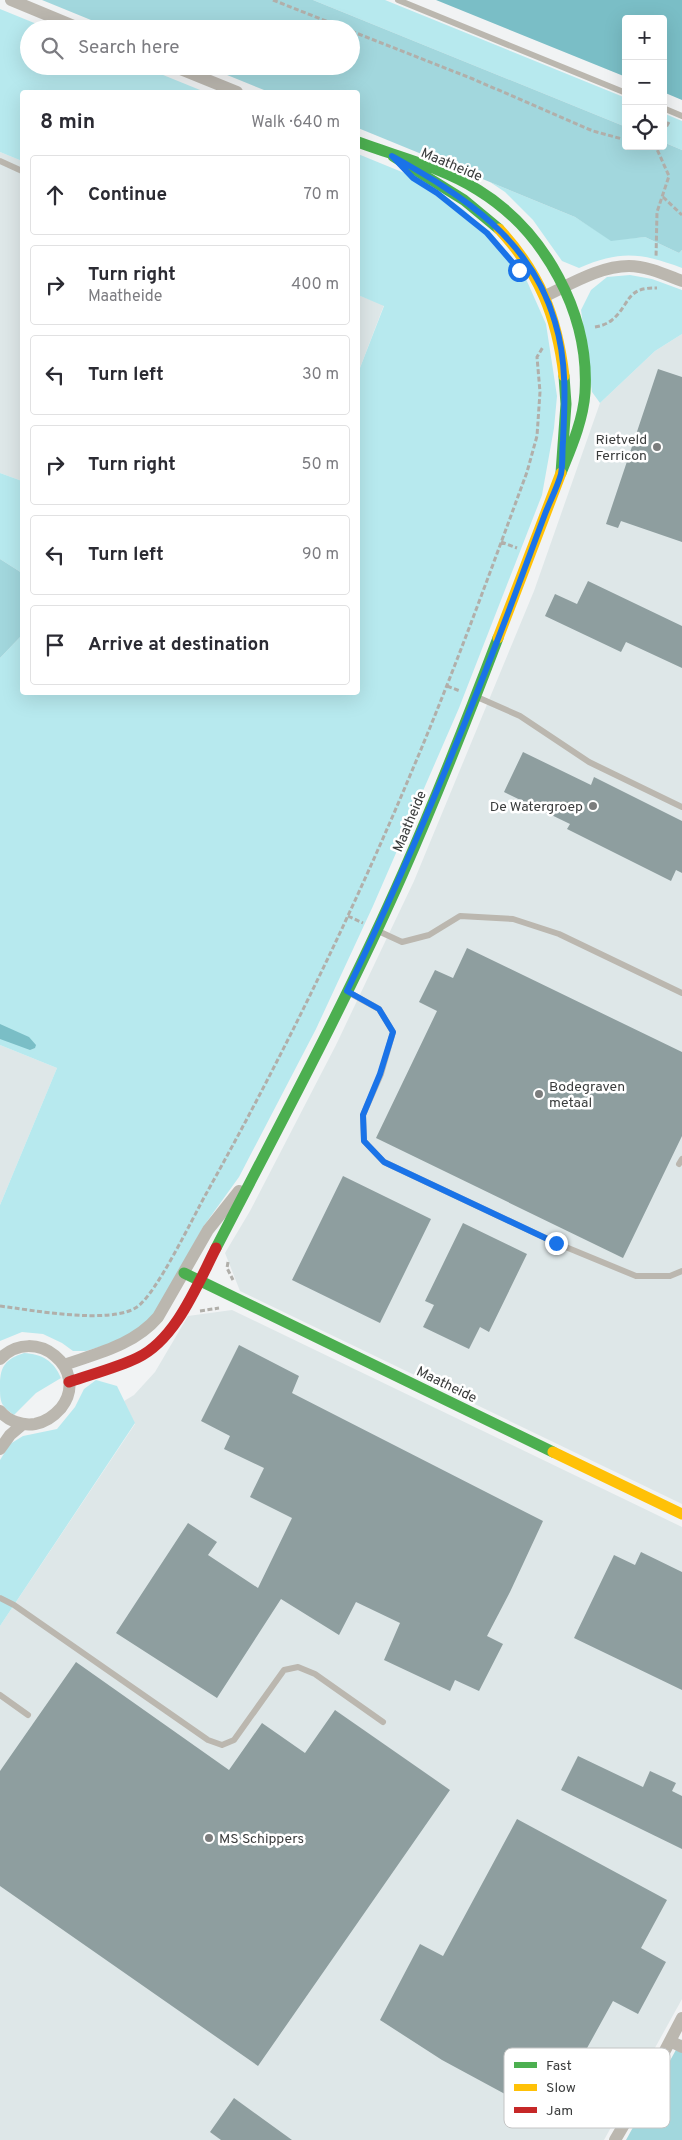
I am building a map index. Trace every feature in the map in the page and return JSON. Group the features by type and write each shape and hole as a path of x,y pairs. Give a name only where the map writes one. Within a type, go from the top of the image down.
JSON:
{"street":[{"path":"11,0 59,20"},
{"path":"194,75 232,90"},
{"name":"Maatheide","path":"69,1382 139,1357 173,1327 200,1281 347,991 411,855 476,697 577,431 585,393 583,355 574,313 564,288 545,255 530,235 498,202 477,189 360,143"},
{"name":"Maatheide","path":"392,156 442,184 485,216 518,250 545,296 555,322 563,363 566,396 561,473"},
{"path":"545,296 605,269 630,266 654,271 682,281"},
{"name":"Maatheide","path":"64,1365 130,1342 158,1317 208,1230 257,1168"},
{"name":"Maatheide","path":"184,1273 682,1514"},
{"path":"0,1358 18,1347 31,1345 44,1348 55,1355 64,1365 69,1382 68,1394 63,1405 56,1414 40,1422 23,1424 12,1420 0,1411"},
{"path":"0,1450 10,1435 23,1424"},
{"path":"676,2044 682,2018"},
{"path":"615,2140 622,2128"}],"lane":[{"path":"398,0 622,91"},
{"path":"667,110 682,116"},
{"path":"0,162 20,170"},
{"path":"476,697 520,716 589,762 682,807"},
{"path":"376,930 402,942 428,935 460,916 513,919 559,934 682,994"},
{"path":"347,991 379,1009 393,1032 380,1074 363,1115 364,1141 384,1162 556,1243 636,1276 670,1276 682,1271"},
{"path":"0,1598 14,1605 208,1740 222,1745 234,1740 284,1670 298,1667 315,1674 383,1722"},
{"path":"0,1695 28,1714"}],"path":[{"path":"272,0 323,20"},
{"path":"360,35 473,79 593,131 622,139"},
{"path":"654,271 658,212 668,176 656,150"},
{"path":"663,198 682,215"},
{"path":"0,1306 72,1315 125,1314 136,1308 149,1294 229,1152 299,1018 351,909 426,739 510,519"}],"shaded area":[{"path":"42,0 313,0 622,125 622,150 667,150 667,144 682,150 682,250 679,253 645,237 611,241 575,217 360,129 360,90 264,90 227,75 360,75 360,20 91,20"},
{"path":"313,0 385,0 622,96 622,125"},
{"path":"436,0 682,0 682,100 667,94 667,15 622,15 622,75"},
{"path":"0,9 27,20 20,20 20,75 163,75 200,90 20,90 20,160 0,152"},
{"path":"667,115 682,121 682,150 667,144"},
{"path":"0,152 20,160 20,480 0,473"},
{"path":"360,155 424,181 464,210 511,256 526,279 546,324 557,396 554,428 542,495 459,708 373,906 316,1029 239,1177 203,1227 152,1319 128,1338 86,1351 73,1351 62,1343 43,1334 22,1332 0,1341 0,1205 57,1068 0,1045 0,658 20,637 20,695 360,695 360,368 384,306 360,296"},
{"path":"490,182 575,217 611,240 645,237 679,253 682,250 682,268 655,259 631,256 607,258 579,268 562,261 533,220 505,192"},
{"path":"630,275 652,279 682,290 682,334 655,351 600,403 592,392 581,310 591,290 607,277"},
{"path":"360,296 384,305 360,368"},
{"path":"682,334 682,1504 240,1291 225,1253 250,1211 336,1045 414,881 534,591 600,403 655,351"},
{"path":"0,473 20,480 20,572 0,559"},
{"path":"0,559 20,572 20,637 0,658"},
{"path":"0,1024 29,1037 36,1045 35,1048 30,1050 0,1039"},
{"path":"0,1045 57,1068 0,1205"},
{"path":"232,1310 682,1527 682,1999 655,2048 504,2048 504,2128 611,2128 604,2140 0,2140 0,1626 135,1424 124,1401 134,1395 155,1372 188,1316"},
{"path":"24,1353 36,1355 47,1360 55,1367 61,1378 36,1393 14,1415 2,1403 0,1378 5,1364"},
{"path":"96,1380 117,1386 135,1423 0,1626 0,1460 10,1444 23,1436 57,1429 75,1407 84,1389"},
{"path":"682,2039 682,2140 626,2140 633,2128 670,2128 670,2061"}],"building":[{"name":"Rietveld Ferricon","path":"658,369 682,377 682,542 621,521 618,528 606,524"},
{"path":"588,581 682,626 682,668 626,642 621,652 545,616 555,594 577,604"},
{"name":"De Watergroep","path":"523,752 591,785 594,777 682,821 682,873 676,870 671,881 567,829 570,824 504,792"},
{"name":"Bodegraven metaal","path":"467,948 682,1052 682,1136 623,1258 376,1138 437,1011 419,1002 435,970 453,978"},
{"path":"343,1176 431,1219 380,1323 292,1280"},
{"path":"463,1223 527,1254 489,1332 480,1327 469,1349 423,1327 434,1305 425,1301"},
{"path":"239,1345 299,1376 292,1393 543,1521 487,1636 503,1644 479,1691 455,1680 450,1691 384,1660 400,1623 356,1602 339,1635 281,1599 217,1698 116,1633 188,1523 217,1542 208,1555 258,1588 292,1518 250,1497 264,1468 224,1449 230,1436 201,1421"},
{"path":"641,1552 682,1572 682,1690 574,1638 614,1555 635,1565"},
{"name":"MS Schippers","path":"76,1662 229,1770 262,1723 305,1753 335,1710 450,1790 258,2066 0,1886 0,1771"},
{"path":"578,1756 643,1787 650,1771 676,1783 672,1791 682,1796 682,1849 561,1790"},
{"path":"517,1819 667,1900 641,1948 666,1962 638,2014 613,2001 587,2048 504,2048 504,2094 442,2060 380,2020 420,1944 443,1956"},
{"path":"234,2098 292,2140 221,2140 210,2132"}],"traffic: fast":[{"path":"360,143 450,175 478,190 502,207 524,228 543,251 571,305 580,334 585,363 584,403 579,424 561,473 566,404 564,376"},
{"path":"393,156 464,200 499,229"},
{"path":"216,1248 312,1062 382,920 440,786 498,638"},
{"path":"184,1273 553,1452"}],"traffic: slow":[{"path":"499,229 525,262 536,279 544,297 557,334 564,376"},
{"path":"498,638 561,473"},
{"path":"553,1452 682,1514"}],"traffic: jam":[{"path":"69,1382 121,1365 151,1350 174,1325 216,1248"}],"place":[{"name":"Rietveld Ferricon","path":"657,447"},
{"name":"De Watergroep","path":"593,806"},
{"name":"Bodegraven metaal","path":"539,1094"},
{"name":"MS Schippers","path":"209,1838"}],"route":[{"path":"519,270 487,233 437,193 413,178 392,156 442,184 469,203 500,230 518,250 545,296 555,322 563,363 566,396 561,473 476,697 441,783 403,873 347,991 379,1009 393,1032 380,1074 363,1115 364,1141 384,1162 556,1243"}]}
